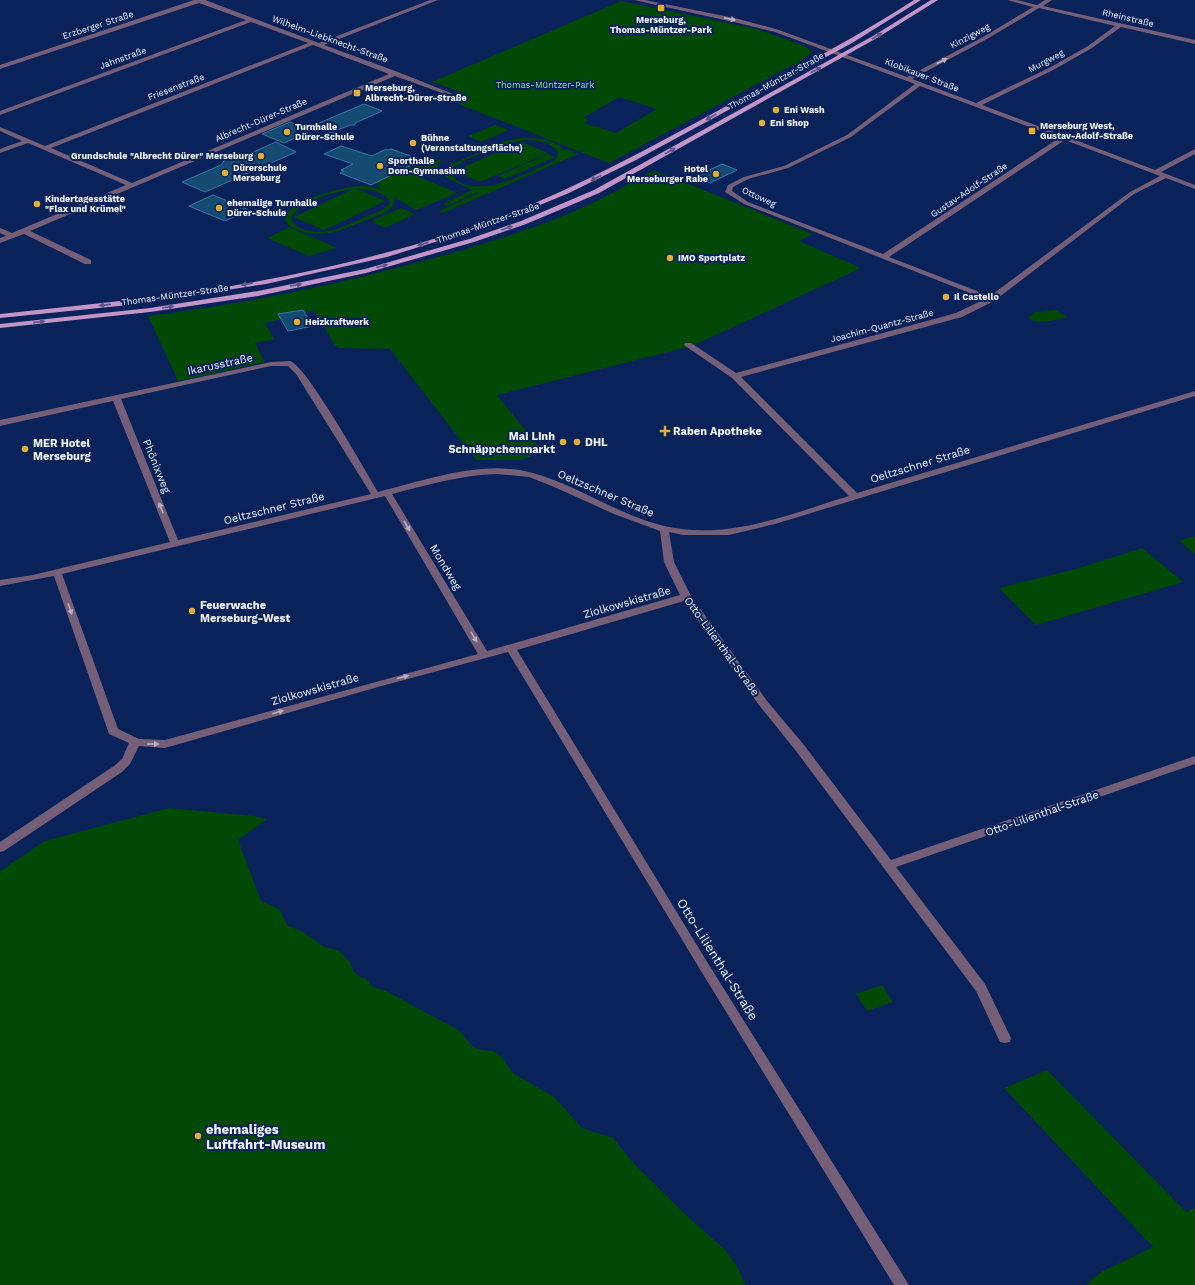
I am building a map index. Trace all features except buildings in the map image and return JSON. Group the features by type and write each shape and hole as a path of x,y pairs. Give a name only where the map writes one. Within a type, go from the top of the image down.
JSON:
{"main road":[{"name":"Thomas-Müntzer-Straße","path":"0,316 148,300 300,275 373,258 462,233 538,205 638,157 831,51 918,0"},
{"name":"Thomas-Müntzer-Straße","path":"0,326 150,310 230,298 388,265 518,225 577,201 651,162 844,55 935,0"}],"street":[{"name":"Wilhelm-Liebknecht-Straße","path":"200,0 455,96"},
{"name":"Erzberger Straße","path":"0,67 200,0"},
{"name":"Friesenstraße","path":"45,148 435,0"},
{"name":"Klobikauer Straße","path":"637,0 759,26 920,83 1195,187"},
{"name":"Rheinstraße","path":"1010,0 1193,40"},
{"name":"Kinzigweg","path":"907,79 985,38 1049,0"},
{"name":"Jahnstraße","path":"0,113 252,20"},
{"name":"Murgweg","path":"976,105 1053,68 1090,47 1120,25"},
{"name":"Albrecht-Dürer-Straße","path":"0,241 396,74"},
{"name":"Ottoweg","path":"920,83 849,136 786,167 738,182 730,186 728,192 746,203 991,299"},
{"path":"0,129 132,185"},
{"name":"Gustav-Adolf-Straße","path":"884,258 1064,138"},
{"path":"0,151 27,141"},
{"path":"1156,172 1195,151"},
{"name":"Joachim-Quantz-Straße","path":"734,376 959,316 991,299 1132,192 1165,176"},
{"path":"0,230 12,236"},
{"path":"24,231 88,262"},
{"path":"688,345 734,376 856,497"},
{"name":"Ikarusstraße","path":"0,423 271,364 290,364 299,372 312,391 376,495"},
{"name":"Oeltzschner Straße","path":"0,583 57,572 386,492 475,472 497,471 519,473 555,484 630,518 664,529 701,533 740,530 856,497 929,473 1195,393"},
{"name":"Phönixweg","path":"116,398 175,544"},
{"name":"Mondweg","path":"386,492 484,655"},
{"name":"Otto-Lilienthal-Straße","path":"664,529 670,562 686,597 763,703 889,865 981,988 1005,1038"},
{"name":"Ziolkowskistraße","path":"57,572 114,731 135,742 148,744 165,744 511,648 686,597"},
{"name":"Otto-Lilienthal-Straße","path":"511,648 705,968 902,1285"},
{"path":"0,848 118,769 126,761 135,742"},
{"name":"Otto-Lilienthal-Straße","path":"889,865 1195,760"}],"green space":[{"name":"Thomas-Müntzer-Park","path":"621,1 757,29 804,46 812,51 800,61 609,163 451,101 466,94 432,82","holes":["619,97 657,109 616,133 584,123 589,120 583,118"]},
{"path":"495,125 509,130 481,142 468,136"},
{"path":"521,138 538,138 555,143 564,150 567,149 578,154 443,213 439,211 479,193 477,192 447,206 443,204 472,190 446,177 445,171 450,165 504,141","holes":["526,140 544,142 552,146 558,152 557,157 552,162 515,178 486,186 473,186 461,183 451,174 453,168 477,155 509,143"]},
{"path":"522,142 548,153 480,182 454,171"},
{"path":"548,154 555,157 505,179 498,176"},
{"path":"429,158 441,160 435,175 424,175 407,170"},
{"path":"403,170 457,193 416,210 389,194 394,198 395,202 390,209 334,232 317,234 300,231 291,227 285,220 288,213 295,207 305,201 330,192 353,187 367,186 385,192 379,188 377,182","holes":["353,189 294,217 324,230 385,201 356,189 365,189 377,192 389,199 390,203 374,214 346,226 328,231 310,231 293,223 291,218 295,212 310,202 337,192"]},
{"path":"654,170 812,234 799,241 861,268 692,346 497,395 543,452 521,460 476,460 390,349 338,348 334,344 314,310 305,313 303,310 279,314 281,319 265,323 274,339 255,343 265,362 178,381 148,316 241,302 302,290 429,260 519,232 582,208"},
{"path":"401,208 415,214 385,228 371,221"},
{"path":"290,227 337,248 309,256 267,238"},
{"path":"1056,310 1067,317 1043,322 1028,319 1035,312"},
{"path":"1195,536 1195,554 1179,541"},
{"path":"1142,548 1183,582 1036,625 999,588 1076,569"},
{"path":"169,808 254,816 267,819 238,840 261,901 279,909 287,925 303,932 324,947 338,950 350,962 353,971 360,977 366,979 373,987 386,991 460,1031 473,1047 481,1050 493,1051 501,1056 513,1073 554,1097 582,1128 613,1138 635,1165 685,1214 725,1250 738,1268 745,1285 0,1285 0,871 45,841"},
{"path":"882,985 893,1002 867,1011 856,994"},
{"path":"1047,1070 1186,1212 1195,1208 1195,1285 1086,1285 1101,1272 1153,1247 1004,1088"}],"place":[{"name":"Merseburg, Thomas-Müntzer-Park","path":"661,8"},
{"name":"Merseburg, Albrecht-Dürer-Straße","path":"357,93"},
{"name":"Eni Wash","path":"776,110"},
{"name":"Eni Shop","path":"762,123"},
{"name":"Merseburg West, Gustav-Adolf-Straße","path":"1032,131"},
{"name":"Turnhalle Dürer-Schule","path":"287,132"},
{"name":"Bühne (Veranstaltungsfläche)","path":"413,143"},
{"name":"Grundschule \"Albrecht Dürer\" Merseburg","path":"261,156"},
{"name":"Sporthalle Dom-Gymnasium","path":"380,166"},
{"name":"Dürerschule Merseburg","path":"225,173"},
{"name":"Hotel Merseburger Rabe","path":"716,174"},
{"name":"Kindertagesstätte \"Flax und Krümel\"","path":"37,204"},
{"name":"ehemalige Turnhalle Dürer-Schule","path":"219,208"},
{"name":"IMO Sportplatz","path":"670,258"},
{"name":"Il Castello","path":"946,297"},
{"name":"Heizkraftwerk","path":"297,322"},
{"name":"Raben Apotheke","path":"665,431"},
{"name":"Mai Linh Schnäppchenmarkt","path":"563,442"},
{"name":"DHL","path":"577,442"},
{"name":"MER Hotel Merseburg","path":"25,449"},
{"name":"Feuerwache Merseburg-West","path":"192,611"},
{"name":"ehemaliges Luftfahrt-Museum","path":"198,1136"}]}
